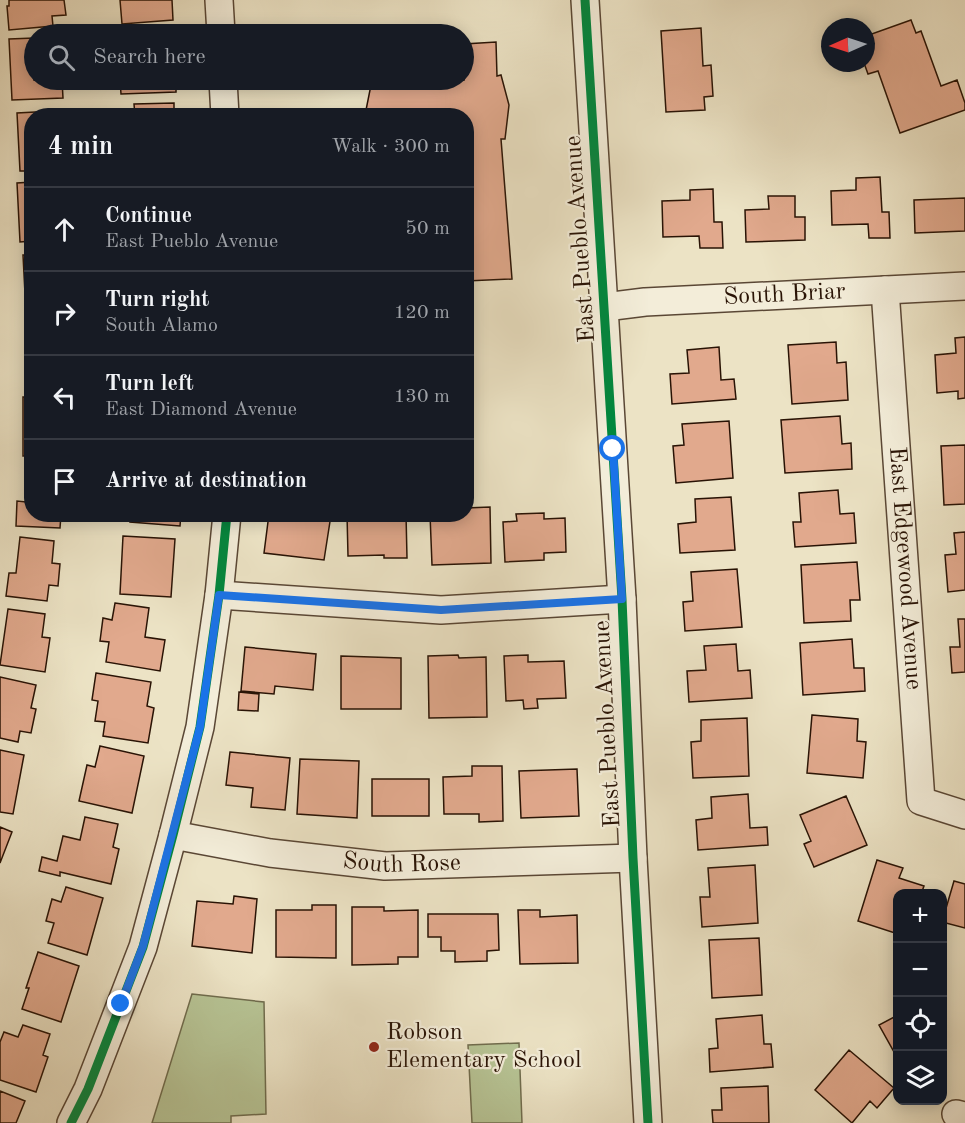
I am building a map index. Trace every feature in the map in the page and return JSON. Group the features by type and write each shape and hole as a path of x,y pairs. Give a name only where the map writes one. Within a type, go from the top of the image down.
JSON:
{"street":[{"path":"219,0 220,24"},
{"name":"East Pueblo Avenue","path":"585,0 622,599 633,858 648,1123"},
{"path":"224,90 225,108"},
{"name":"South Briar","path":"605,307 645,302 965,286"},
{"name":"East Edgewood Avenue","path":"885,290 921,801 965,815"},
{"path":"71,1123 88,1089 143,946 173,835 200,727 219,595 226,522"},
{"path":"219,595 441,610 622,599"},
{"name":"South Rose","path":"173,835 270,853 385,866 633,858"}],"green space":[{"path":"192,994 264,1002 266,1114 231,1116 231,1123 152,1123"},
{"path":"519,1043 522,1123 472,1123 468,1045"}],"building":[{"path":"9,0 64,0 66,15 52,16 53,24 24,24 24,29 9,30 7,6 9,6"},
{"path":"120,0 172,0 173,20 122,24"},
{"path":"911,20 916,33 921,31 941,86 957,80 965,103 965,110 900,133 878,71 875,72 875,33"},
{"path":"701,28 703,66 711,65 713,96 704,97 705,110 666,112 661,31"},
{"path":"24,38 24,90 63,90 63,98 12,100 9,39"},
{"path":"496,42 497,76 501,75 509,105 505,139 501,139 512,279 474,281 474,108 366,108 370,90 474,90 474,43"},
{"path":"121,90 176,90 176,92 121,94"},
{"path":"174,103 174,108 134,108 134,104"},
{"path":"17,113 24,113 24,171 20,171"},
{"path":"880,177 882,212 889,212 890,238 869,238 868,224 832,225 831,191 856,190 856,178"},
{"path":"17,183 24,183 24,242 20,242"},
{"path":"713,189 714,222 722,222 723,248 700,248 699,236 663,237 662,201 690,200 690,190"},
{"path":"768,196 795,196 795,217 805,217 805,240 746,242 745,210 769,209"},
{"path":"965,198 965,231 915,233 914,200"},
{"path":"965,337 965,398 958,399 958,391 937,393 935,355 956,353 955,338"},
{"path":"836,342 837,363 846,362 848,400 792,404 788,345"},
{"path":"719,347 721,380 734,379 736,399 672,404 670,374 689,373 687,350"},
{"path":"23,397 24,397 24,456"},
{"path":"840,416 842,444 851,443 852,469 785,473 781,420"},
{"path":"729,421 733,478 676,483 673,446 684,445 682,424"},
{"path":"965,445 965,504 944,505 941,446"},
{"path":"838,490 840,514 854,513 856,543 795,547 793,522 801,522 799,493"},
{"path":"731,497 735,550 680,553 678,524 696,522 695,499"},
{"path":"17,501 24,502 24,522 60,522 60,528 16,526"},
{"path":"490,507 491,563 432,565 430,522 474,522 474,508"},
{"path":"544,513 544,519 565,518 566,552 544,553 544,560 505,562 503,522 517,521 516,514"},
{"path":"130,522 180,522 180,526"},
{"path":"268,522 330,522 324,560 264,553"},
{"path":"347,522 406,522 407,558 384,558 384,555 348,556"},
{"path":"965,532 965,590 948,592 945,555 956,554 954,533"},
{"path":"123,536 175,539 171,597 120,594"},
{"path":"20,537 54,541 52,563 60,564 58,586 49,585 47,601 6,596 9,573 16,573"},
{"path":"857,562 860,600 850,600 851,621 804,623 801,565"},
{"path":"737,569 742,627 685,631 683,602 693,601 691,572"},
{"path":"115,603 149,608 145,637 165,640 160,671 106,662 109,642 100,641 103,618 112,620"},
{"path":"8,609 45,614 42,637 50,638 45,672 0,665"},
{"path":"958,619 965,619 965,672 952,673 950,647 960,647"},
{"path":"852,639 854,668 864,668 865,691 803,695 800,643"},
{"path":"736,644 738,671 750,670 752,698 689,702 687,671 706,670 704,646"},
{"path":"245,647 316,654 313,690 275,686 274,694 241,691"},
{"path":"458,655 459,658 486,657 487,717 429,718 428,656"},
{"path":"528,655 528,662 564,661 566,698 537,699 538,708 524,709 523,700 506,701 504,656"},
{"path":"341,656 401,658 401,709 341,709"},
{"path":"96,673 151,682 147,706 154,708 148,743 103,736 105,722 95,721 98,701 92,700"},
{"path":"0,677 36,685 31,708 36,709 31,733 20,731 18,742 0,738"},
{"path":"239,692 259,694 258,711 238,710"},
{"path":"812,715 858,719 857,741 866,742 863,778 807,773"},
{"path":"747,718 749,776 693,778 691,742 701,741 701,720"},
{"path":"100,746 144,756 132,813 79,801 87,765 95,767"},
{"path":"0,750 24,755 13,814 0,812"},
{"path":"230,752 290,758 285,810 251,807 253,788 226,785"},
{"path":"300,759 359,761 357,818 297,814"},
{"path":"472,766 502,766 503,821 479,822 479,814 444,814 443,777 472,776"},
{"path":"577,769 579,816 521,818 519,771"},
{"path":"372,779 429,779 429,816 372,816"},
{"path":"748,794 750,828 767,827 768,845 698,850 696,820 712,818 711,797"},
{"path":"846,796 867,845 814,867 804,844 811,841 800,815"},
{"path":"85,817 118,824 113,847 119,849 111,884 60,872 60,876 39,871 42,857 57,861 63,836 80,840"},
{"path":"0,827 12,832 0,863"},
{"path":"877,860 903,868 899,878 924,886 923,889 893,889 893,932 858,921"},
{"path":"755,865 758,923 702,927 700,897 710,897 708,868"},
{"path":"954,881 965,884 965,928 947,923 947,905"},
{"path":"66,887 103,898 87,955 48,943 54,923 46,921 52,899 61,902"},
{"path":"234,896 257,899 252,953 192,946 197,901 233,904"},
{"path":"312,905 336,905 336,958 276,957 276,910 312,910"},
{"path":"352,907 384,907 384,911 418,910 418,957 398,957 398,964 352,965"},
{"path":"518,910 540,910 540,917 577,915 578,963 520,964"},
{"path":"428,914 498,914 499,950 487,951 487,961 455,962 455,951 441,951 441,937 428,937"},
{"path":"759,938 762,995 712,998 709,940"},
{"path":"38,952 79,966 61,1022 22,1009 29,988 26,988"},
{"path":"762,1015 764,1044 771,1044 773,1067 710,1072 709,1049 718,1048 716,1019"},
{"path":"893,1018 893,1050 879,1025"},
{"path":"23,1025 50,1034 43,1055 48,1057 36,1092 0,1080 0,1042 4,1032 18,1037"},
{"path":"849,1050 893,1087 877,1108 870,1101 852,1123 815,1090"},
{"path":"768,1086 769,1123 713,1123 712,1110 722,1110 721,1088"},
{"path":"0,1091 25,1101 16,1123 0,1123"}],"cycle path":[{"path":"585,0 622,599 633,858 648,1123"},
{"path":"71,1123 88,1089 143,947 173,835 200,727 219,595 226,522"}],"place":[{"name":"Robson Elementary School","path":"374,1047"}],"route":[{"path":"121,1004 143,946 200,727 219,595 441,610 622,599 613,449"}]}
